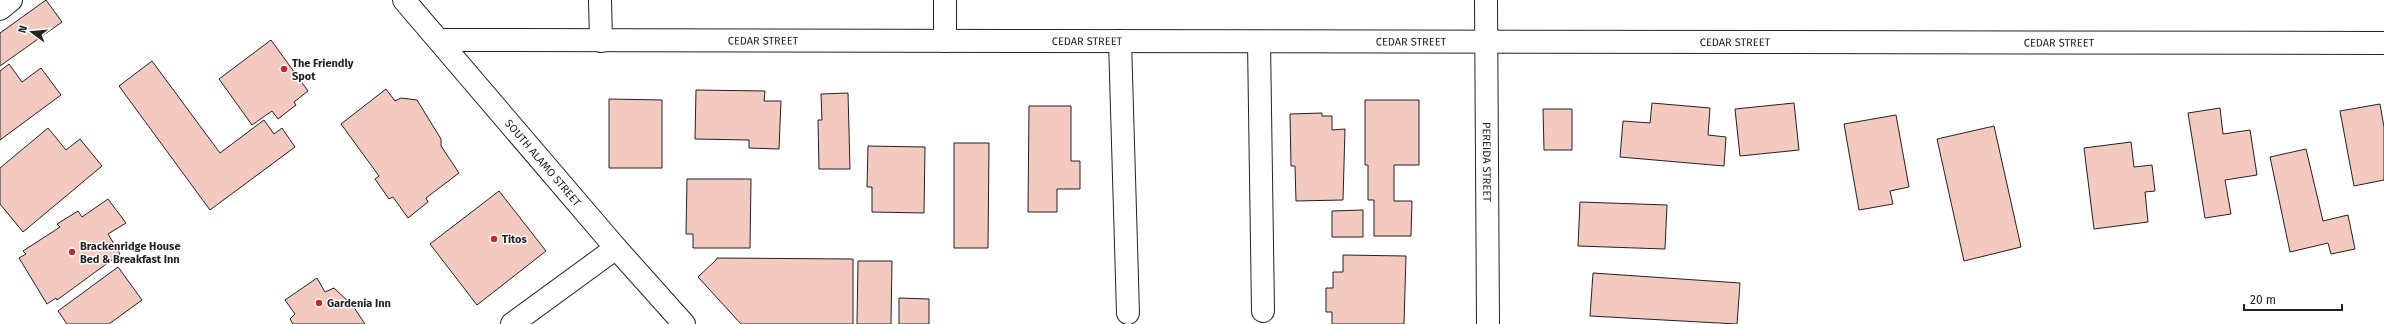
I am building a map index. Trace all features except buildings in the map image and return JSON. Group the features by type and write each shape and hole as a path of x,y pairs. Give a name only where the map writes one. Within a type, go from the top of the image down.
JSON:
{"street":[{"path":"0,9 11,0"},
{"name":"SOUTH ALAMO STREET","path":"404,0 616,248 684,324"},
{"path":"600,0 601,41"},
{"path":"945,0 945,41"},
{"name":"PEREIDA STREET","path":"1486,0 1488,324"},
{"name":"CEDAR STREET","path":"438,40 2384,43"},
{"path":"1120,41 1128,313"},
{"path":"1259,42 1263,311"},
{"path":"512,324 616,248"}],"place":[{"name":"The Friendly Spot","path":"284,69"},
{"name":"Titos","path":"494,239"},
{"name":"Brackenridge House Bed & Breakfast Inn","path":"72,252"},
{"name":"Gardenia Inn","path":"319,303"}]}
